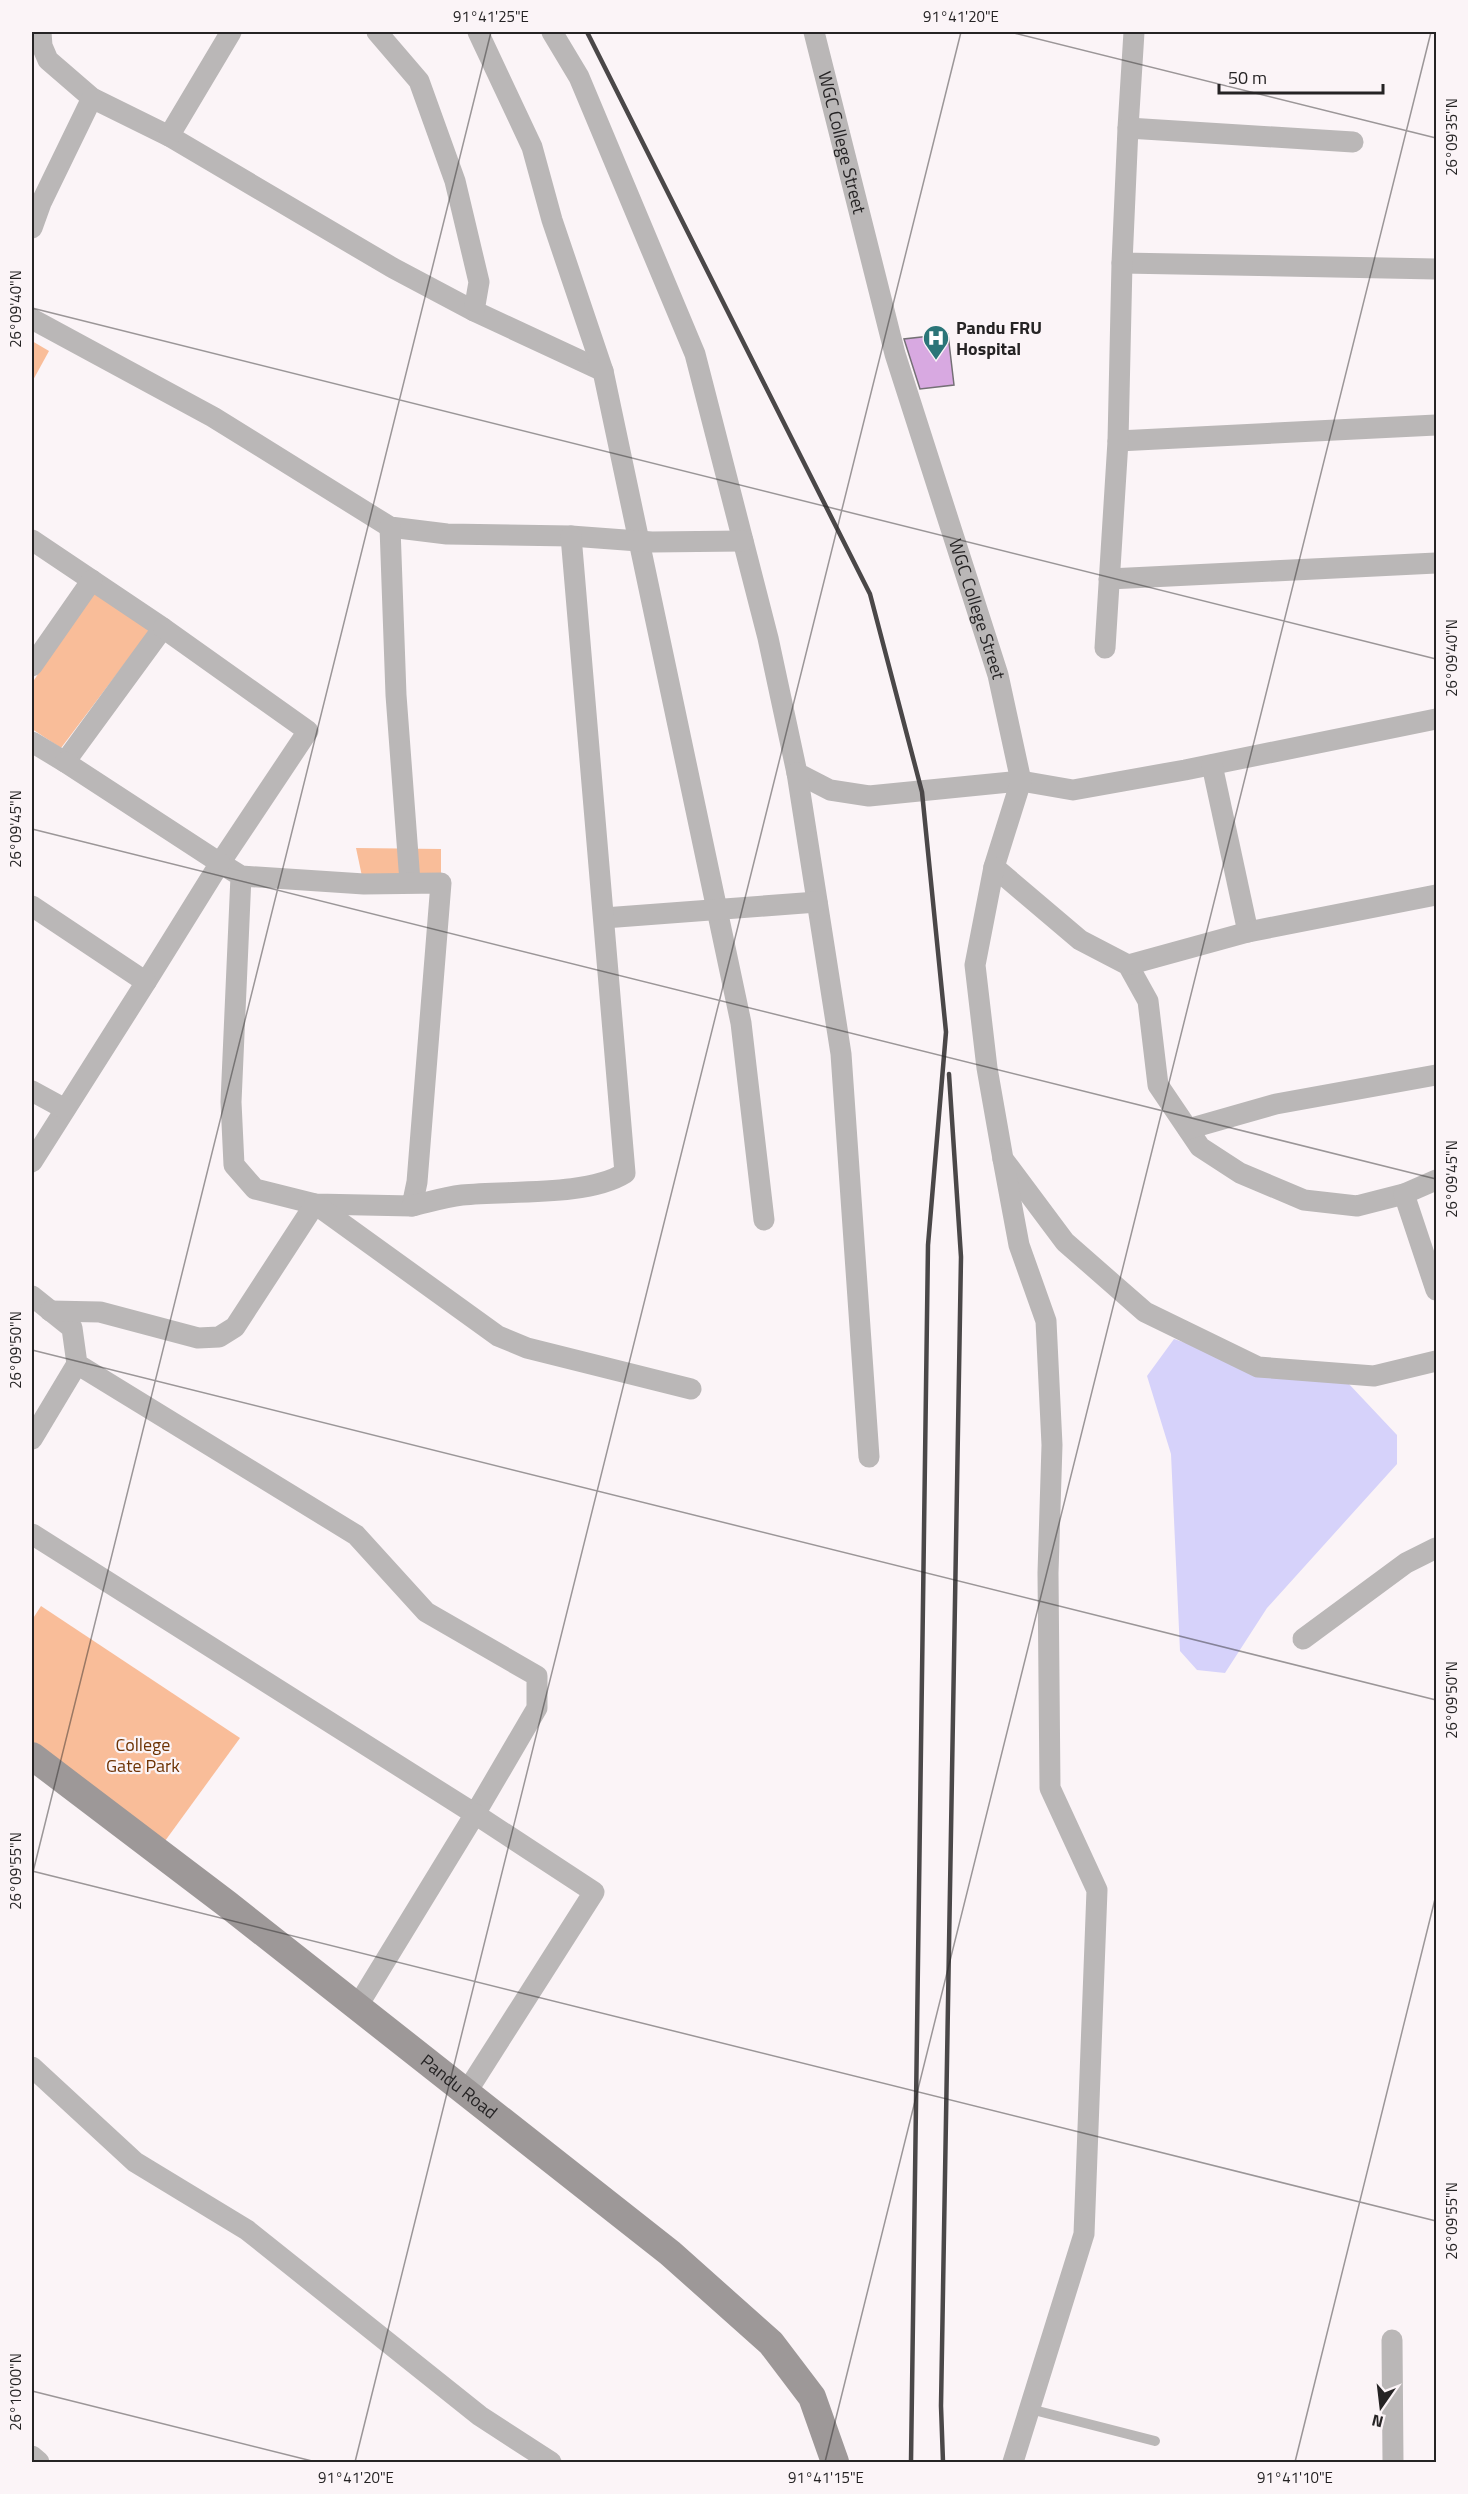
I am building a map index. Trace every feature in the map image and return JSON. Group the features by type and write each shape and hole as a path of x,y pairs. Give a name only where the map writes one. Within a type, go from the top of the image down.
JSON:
{"street":[{"path":"170,136 231,32"},
{"path":"377,32 419,81 455,181 479,282 474,311"},
{"path":"478,32 532,147 552,220 603,371 741,1023 764,1220"},
{"path":"552,32 579,77 695,354 768,638 797,773 841,1054 869,1457"},
{"name":"WGC College Street","path":"814,32 895,354 998,675 1021,781"},
{"path":"1105,648 1118,441 1122,263 1134,32"},
{"path":"38,40 48,60 92,98 170,136 393,268 474,311 603,371"},
{"path":"32,228 41,203 92,98"},
{"path":"1128,128 1353,142"},
{"path":"1122,263 1437,269"},
{"path":"32,319 213,417 390,527 447,534 570,536 638,541 743,541"},
{"path":"1118,441 1437,425"},
{"path":"390,527 396,695 410,882"},
{"path":"241,876 231,1102 234,1165 255,1189 315,1204 412,1206 461,1195 575,1188 616,1178 625,1173 570,536"},
{"path":"32,540 163,628 308,731 220,863 32,1162"},
{"path":"1109,579 1437,563"},
{"path":"32,666 92,580"},
{"path":"65,762 163,628"},
{"path":"797,773 830,790 869,796 1021,781 1073,789 1212,765 1437,719"},
{"path":"32,742 241,876 364,884 441,883 417,1182 412,1206"},
{"path":"1212,765 1248,933"},
{"path":"1013,2463 1084,2234 1097,1890 1050,1788 1048,1573 1052,1445 1046,1321 1019,1245 987,1068 975,964 994,867 1021,781"},
{"path":"994,867 1080,940 1128,965 1148,1001 1158,1085 1200,1147 1240,1173 1304,1200 1357,1206 1404,1194 1437,1180"},
{"path":"1128,965 1248,933 1437,895"},
{"path":"604,918 817,902"},
{"path":"32,906 146,982"},
{"path":"1188,1129 1276,1104 1437,1075"},
{"path":"32,1091 65,1109"},
{"path":"1003,1159 1065,1242 1145,1312 1258,1367 1374,1376 1437,1361"},
{"path":"1404,1194 1437,1290"},
{"path":"50,1311 100,1312 198,1338 219,1336 235,1328 315,1204"},
{"path":"315,1204 498,1336 527,1348 691,1389"},
{"path":"32,1296 72,1328 77,1364 32,1439"},
{"path":"77,1364 356,1535 426,1612 537,1676 537,1708 357,2007"},
{"path":"32,1534 475,1814 594,1892 466,2093"},
{"path":"1303,1639 1406,1563 1437,1548"},
{"name":"Pandu Road","path":"32,1756 670,2253 771,2343 812,2397 835,2463"},
{"path":"32,2067 135,2162 247,2230 480,2416 551,2463"},
{"path":"1392,2340 1393,2463"},
{"path":"32,2456 39,2463"}],"lane":[{"path":"1030,2409 1155,2441"}],"green space":[{"path":"32,341 49,351 32,382"},
{"path":"94,592 153,626 61,748 32,729 32,683"},
{"path":"356,848 441,849 441,880 363,881"},
{"name":"College Gate Park","path":"41,1606 240,1738 157,1852 32,1756 32,1620"}],"shaded area":[{"path":"1174,1339 1258,1367 1348,1383 1397,1435 1397,1464 1267,1608 1225,1673 1197,1670 1180,1651 1171,1454 1147,1376"}],"building":[{"path":"948,334 954,385 920,389 904,339"}],"railway":[{"path":"587,32 870,594 922,792 946,1032 928,1245 911,2462"},
{"path":"943,2462 941,2406 961,1257 949,1074"}],"place":[{"name":"Pandu FRU Hospital","path":"936,361"}]}
